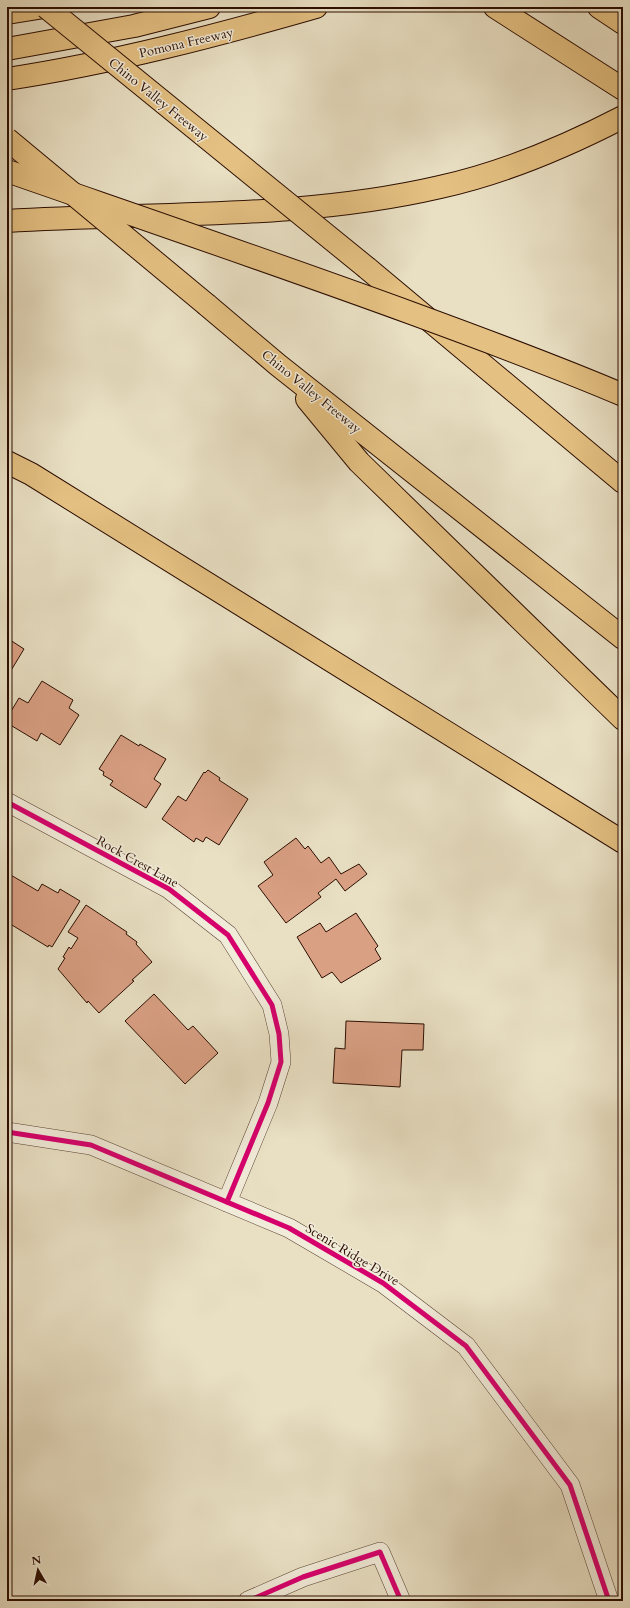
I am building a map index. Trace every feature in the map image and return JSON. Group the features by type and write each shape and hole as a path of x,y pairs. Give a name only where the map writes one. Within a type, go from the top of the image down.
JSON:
{"main road":[{"path":"7,13 45,7"},
{"name":"Chino Valley Freeway","path":"45,7 367,268 623,482"},
{"path":"7,49 134,26 209,7"},
{"name":"Pomona Freeway","path":"7,79 34,75 158,49 250,26 316,7"},
{"path":"496,7 623,89"},
{"path":"599,7 623,23"},
{"path":"7,222 227,213 330,205 392,197 441,187 484,175 537,157 588,135 623,117"},
{"name":"Chino Valley Freeway","path":"7,139 278,364 623,638"},
{"path":"7,171 358,294 486,341 623,395"},
{"path":"278,364 359,462 623,719"},
{"path":"7,462 31,474 623,842"}],"street":[{"name":"Rock Crest Lane","path":"7,802 169,889 228,935 272,1005 279,1034 281,1062 268,1103 227,1202"},
{"name":"Scenic Ridge Drive","path":"7,1132 90,1145 289,1228 383,1283 466,1346 570,1485 609,1601"},
{"path":"248,1601 303,1577 380,1552 401,1601"}],"building":[{"path":"7,638 24,649 7,677"},
{"path":"42,681 73,700 69,708 79,715 60,745 41,733 37,741 7,723 7,718 19,698 28,703"},
{"path":"121,735 139,746 140,744 166,759 154,779 161,784 146,808 110,785 113,781 103,775 104,772 99,769"},
{"path":"208,770 220,778 219,780 248,799 219,845 206,837 203,842 196,838 194,842 162,819 178,796 186,801 204,772 205,773"},
{"path":"296,838 305,849 308,846 321,863 329,857 341,874 359,864 367,874 345,891 336,879 318,893 321,897 286,923 258,886 273,875 264,862"},
{"path":"9,874 38,891 42,884 58,893 60,889 80,901 52,947 49,945 48,947 7,922 7,877"},
{"path":"86,905 127,932 126,934 137,942 136,944 152,962 132,980 134,981 99,1013 88,1001 87,1003 58,969 65,958 63,957 69,947 71,949 78,938 68,932"},
{"path":"356,913 378,946 375,949 381,959 341,983 332,972 322,978 297,937 320,923 326,932"},
{"path":"154,994 188,1030 193,1026 218,1053 185,1084 125,1021"},
{"path":"346,1021 424,1024 423,1050 402,1050 400,1087 333,1083 335,1048 345,1049"}],"cycle path":[{"path":"7,802 169,889 228,935 272,1005 279,1034 281,1062 268,1103 227,1202"},
{"path":"7,1132 91,1145 289,1228 383,1283 466,1346 570,1485 609,1601"},
{"path":"248,1601 303,1577 380,1552 401,1601"}]}
